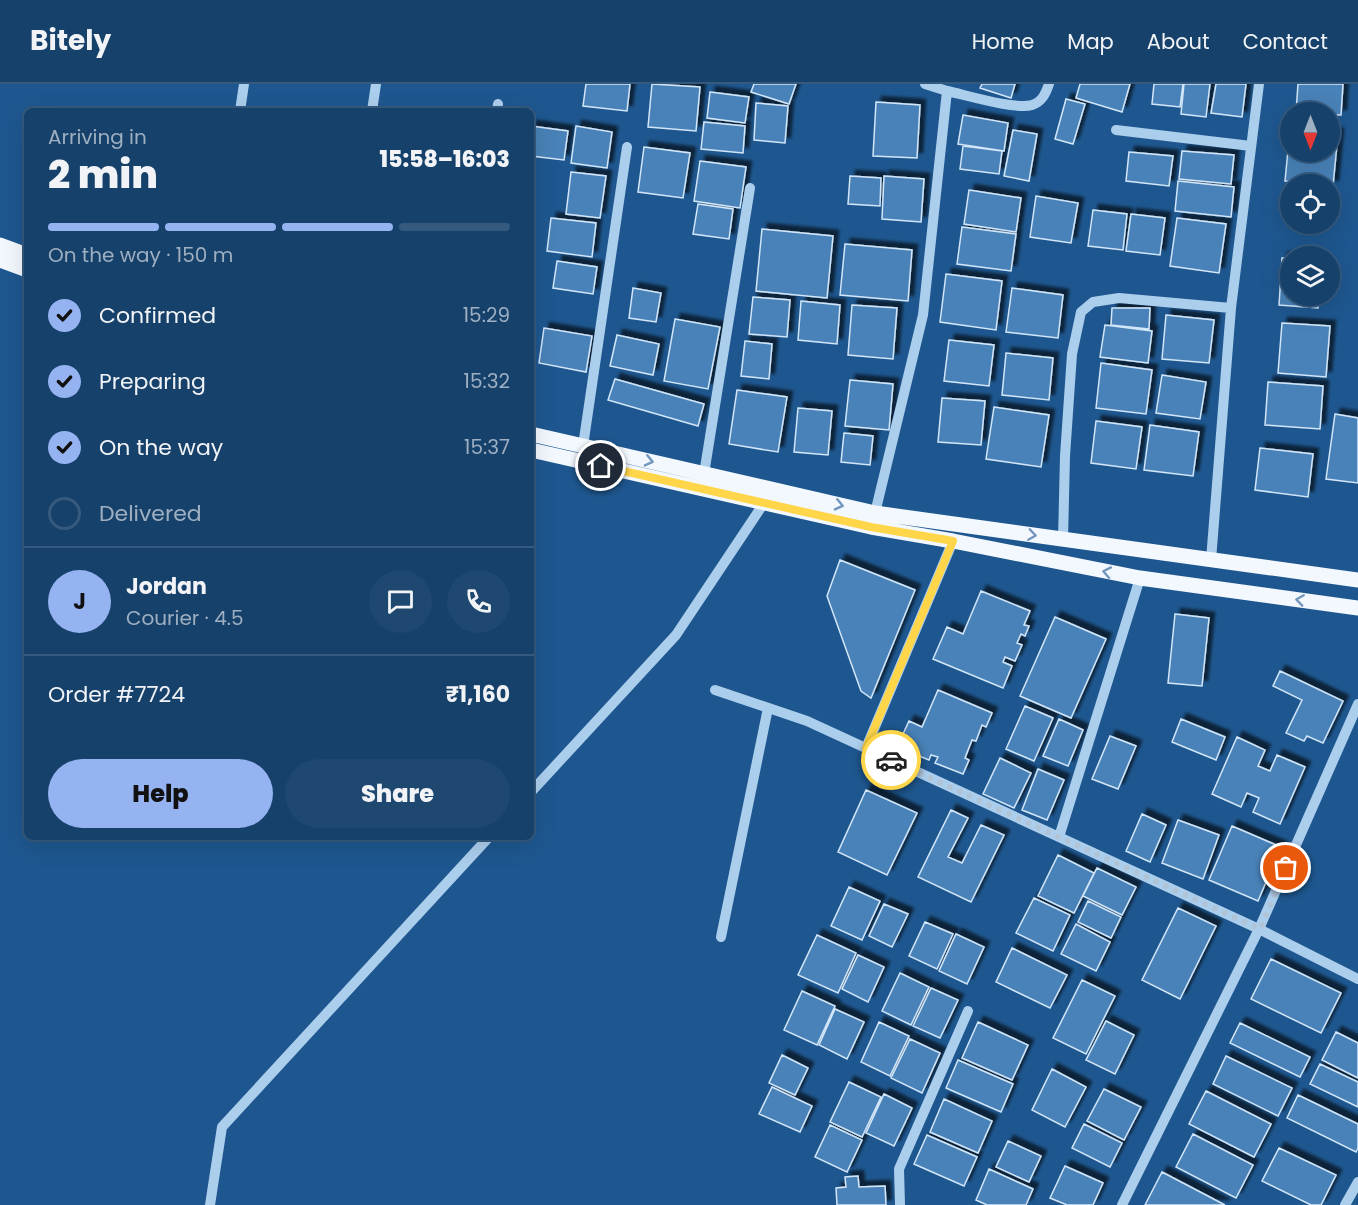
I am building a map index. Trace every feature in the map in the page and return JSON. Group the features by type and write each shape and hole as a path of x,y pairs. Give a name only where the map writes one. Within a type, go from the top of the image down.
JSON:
{"main road":[{"path":"0,244 24,254"},
{"path":"0,260 24,269"},
{"path":"534,435 875,513 1358,580"},
{"path":"534,451 871,527 1140,578 1358,608"}],"street":[{"path":"240,108 244,84"},
{"path":"372,108 376,84"},
{"path":"925,84 1011,105 1032,105 1045,96 1050,84"},
{"path":"1211,560 1231,308 1259,84"},
{"path":"875,513 923,315 947,91"},
{"path":"1116,129 1251,146"},
{"path":"583,446 627,147"},
{"path":"704,474 750,188"},
{"path":"1063,540 1065,456 1072,354 1081,312 1093,303 1119,298 1231,308"},
{"path":"534,789 676,635 764,502"},
{"path":"866,748 953,541"},
{"path":"1059,837 1140,578"},
{"path":"715,690 807,721 1260,929 1358,979"},
{"path":"1122,1205 1260,929 1358,704"},
{"path":"721,937 768,708"},
{"path":"210,1205 222,1127 486,840"},
{"path":"900,1205 899,1169 968,1011"},
{"path":"1345,1205 1358,1182"}],"building":[{"path":"586,84 630,84 627,111 583,106"},
{"path":"652,84 700,87 696,131 648,127"},
{"path":"754,84 796,84 789,104 751,92"},
{"path":"982,84 1015,84 1011,98 980,88"},
{"path":"1080,84 1130,84 1122,112 1076,98"},
{"path":"1154,84 1183,84 1180,107 1152,104"},
{"path":"1184,84 1210,84 1206,117 1181,114"},
{"path":"1216,84 1246,84 1242,117 1211,113"},
{"path":"1298,84 1343,84 1341,115 1340,102 1297,102"},
{"path":"710,92 749,97 745,123 707,118"},
{"path":"1066,99 1085,104 1073,144 1055,139"},
{"path":"876,102 920,105 917,158 873,156"},
{"path":"756,103 788,106 785,143 754,140"},
{"path":"963,115 1008,123 1004,151 958,144"},
{"path":"704,122 745,126 743,153 701,149"},
{"path":"534,126 568,131 564,160 534,156"},
{"path":"576,126 612,132 607,168 571,163"},
{"path":"1013,130 1037,134 1029,181 1004,176"},
{"path":"963,146 1002,151 999,174 960,169"},
{"path":"644,147 690,153 683,198 638,192"},
{"path":"1182,151 1234,155 1231,184 1179,179"},
{"path":"1129,152 1173,156 1169,186 1126,181"},
{"path":"700,161 746,167 740,208 694,201"},
{"path":"1287,162 1335,162 1334,174 1286,174"},
{"path":"571,172 606,176 600,218 566,214"},
{"path":"850,176 881,178 880,206 848,204"},
{"path":"884,176 924,179 921,222 882,219"},
{"path":"1178,181 1234,187 1231,217 1175,211"},
{"path":"969,190 1021,198 1016,232 964,224"},
{"path":"1036,196 1078,203 1071,243 1030,237"},
{"path":"698,204 733,209 729,239 693,234"},
{"path":"1093,210 1127,214 1123,250 1088,246"},
{"path":"1131,214 1165,218 1160,255 1126,251"},
{"path":"551,218 596,223 592,257 547,251"},
{"path":"1177,218 1226,224 1219,273 1170,266"},
{"path":"962,227 1016,234 1011,271 957,264"},
{"path":"762,229 833,236 827,298 756,291"},
{"path":"845,244 912,250 908,301 840,295"},
{"path":"557,261 597,267 593,294 553,288"},
{"path":"946,274 1002,281 996,330 940,322"},
{"path":"633,288 661,293 656,322 629,318"},
{"path":"1012,288 1063,295 1058,338 1006,332"},
{"path":"753,297 790,300 787,337 749,334"},
{"path":"801,301 840,305 837,344 798,340"},
{"path":"852,305 897,308 893,359 848,355"},
{"path":"1292,306 1318,306 1318,308"},
{"path":"1112,308 1150,308 1149,329 1111,325"},
{"path":"1166,315 1214,320 1209,363 1162,359"},
{"path":"675,319 720,327 708,389 664,381"},
{"path":"1282,323 1330,326 1326,377 1278,373"},
{"path":"1105,325 1152,331 1148,363 1100,357"},
{"path":"544,328 592,336 586,372 539,363"},
{"path":"617,335 659,344 653,375 610,366"},
{"path":"949,340 994,345 989,386 944,381"},
{"path":"745,341 772,344 769,379 741,376"},
{"path":"1006,353 1053,358 1049,400 1002,395"},
{"path":"1101,363 1152,370 1146,414 1096,408"},
{"path":"1162,375 1206,382 1200,419 1156,413"},
{"path":"615,379 704,404 698,426 608,400"},
{"path":"850,380 893,384 889,430 845,426"},
{"path":"1268,382 1323,386 1320,429 1265,425"},
{"path":"737,390 787,397 778,452 729,444"},
{"path":"942,398 985,401 981,445 938,442"},
{"path":"994,407 1049,415 1041,467 986,459"},
{"path":"798,408 832,411 828,455 794,452"},
{"path":"1335,414 1358,418 1358,483 1326,479"},
{"path":"1096,421 1142,427 1136,469 1091,463"},
{"path":"1150,425 1199,432 1193,476 1144,470"},
{"path":"844,433 873,436 870,465 841,462"},
{"path":"1260,448 1313,454 1308,497 1255,490"},
{"path":"840,560 915,590 871,698 861,691 827,596"},
{"path":"981,591 1030,611 1024,625 1029,626 1025,636 1021,634 1017,643 1022,645 1015,661 1005,657 1003,662 1012,666 1003,688 933,659 947,627 963,634"},
{"path":"1175,614 1209,618 1202,686 1168,683"},
{"path":"1055,617 1106,639 1071,718 1020,696"},
{"path":"1280,671 1343,701 1323,743 1307,736 1304,741 1286,733 1302,700 1273,686"},
{"path":"938,690 992,713 986,727 982,725 976,741 972,740 965,758 969,760 963,774 935,763 938,757 931,755 929,760 897,747 909,721 922,727"},
{"path":"1025,706 1053,718 1034,761 1006,749"},
{"path":"1059,719 1083,730 1068,766 1043,756"},
{"path":"1181,719 1225,737 1216,760 1172,742"},
{"path":"1110,736 1136,746 1118,789 1092,779"},
{"path":"1237,737 1265,750 1258,766 1270,771 1277,755 1305,767 1280,824 1253,812 1259,798 1247,793 1241,807 1212,794"},
{"path":"1000,758 1031,773 1014,808 983,794"},
{"path":"1038,769 1064,780 1047,820 1022,810"},
{"path":"866,790 917,813 887,875 838,852"},
{"path":"951,810 968,818 948,857 962,863 981,825 1004,835 971,902 918,877"},
{"path":"1142,814 1166,825 1150,862 1126,851"},
{"path":"1178,820 1219,835 1203,879 1162,863"},
{"path":"1232,826 1281,847 1258,901 1209,880"},
{"path":"1058,855 1094,873 1074,913 1038,896"},
{"path":"1097,868 1136,887 1122,915 1083,896"},
{"path":"849,887 880,901 862,940 831,926"},
{"path":"1034,898 1070,915 1053,951 1016,933"},
{"path":"1088,901 1121,917 1111,938 1078,922"},
{"path":"884,904 908,914 892,947 869,936"},
{"path":"1178,908 1216,926 1180,999 1142,980"},
{"path":"925,922 953,934 937,969 909,956"},
{"path":"1076,924 1110,942 1096,971 1061,954"},
{"path":"956,934 984,947 967,984 939,971"},
{"path":"817,935 856,953 838,993 798,975"},
{"path":"1012,948 1067,975 1050,1008 996,982"},
{"path":"858,955 884,967 868,1002 842,989"},
{"path":"1271,959 1341,993 1321,1033 1251,999"},
{"path":"900,973 929,987 911,1025 882,1011"},
{"path":"1082,980 1115,996 1086,1054 1053,1038"},
{"path":"931,988 958,1000 940,1038 913,1026"},
{"path":"802,991 835,1006 817,1045 784,1030"},
{"path":"835,1009 864,1022 847,1059 819,1045"},
{"path":"1106,1021 1134,1035 1115,1074 1086,1060"},
{"path":"879,1022 909,1036 890,1076 861,1062"},
{"path":"978,1022 1028,1045 1012,1080 962,1058"},
{"path":"1240,1023 1310,1057 1300,1077 1230,1043"},
{"path":"1336,1032 1358,1043 1358,1078 1322,1060"},
{"path":"910,1039 940,1053 922,1093 891,1078"},
{"path":"782,1055 808,1068 795,1095 769,1083"},
{"path":"1226,1056 1292,1088 1278,1116 1213,1084"},
{"path":"958,1060 1013,1084 1001,1112 946,1088"},
{"path":"1320,1064 1358,1082 1358,1107 1310,1084"},
{"path":"1052,1069 1086,1087 1065,1127 1032,1110"},
{"path":"849,1082 881,1097 862,1137 830,1122"},
{"path":"772,1087 812,1106 800,1132 759,1114"},
{"path":"1104,1089 1141,1107 1124,1140 1087,1121"},
{"path":"1206,1091 1271,1124 1254,1157 1189,1124"},
{"path":"884,1094 912,1108 894,1146 866,1133"},
{"path":"1298,1095 1358,1124 1356,1152 1287,1118"},
{"path":"944,1099 992,1121 978,1153 930,1132"},
{"path":"1084,1124 1122,1143 1110,1167 1072,1148"},
{"path":"830,1125 862,1140 847,1172 815,1157"},
{"path":"1193,1134 1253,1165 1236,1198 1176,1167"},
{"path":"927,1135 977,1157 964,1186 914,1164"},
{"path":"1008,1141 1041,1156 1029,1182 996,1167"},
{"path":"1279,1148 1336,1175 1321,1205 1311,1205 1262,1181"},
{"path":"1065,1166 1103,1183 1093,1205 1067,1205 1050,1198"},
{"path":"989,1169 1033,1189 1026,1205 987,1205 976,1200"},
{"path":"1162,1172 1225,1205 1145,1205"},
{"path":"858,1176 859,1187 885,1186 886,1205 837,1205 836,1188 846,1187 845,1177"}],"way so far":[{"path":"891,760 1260,929 1286,868"}],"route":[{"path":"601,466 871,527 953,541 866,748 891,760"}]}
